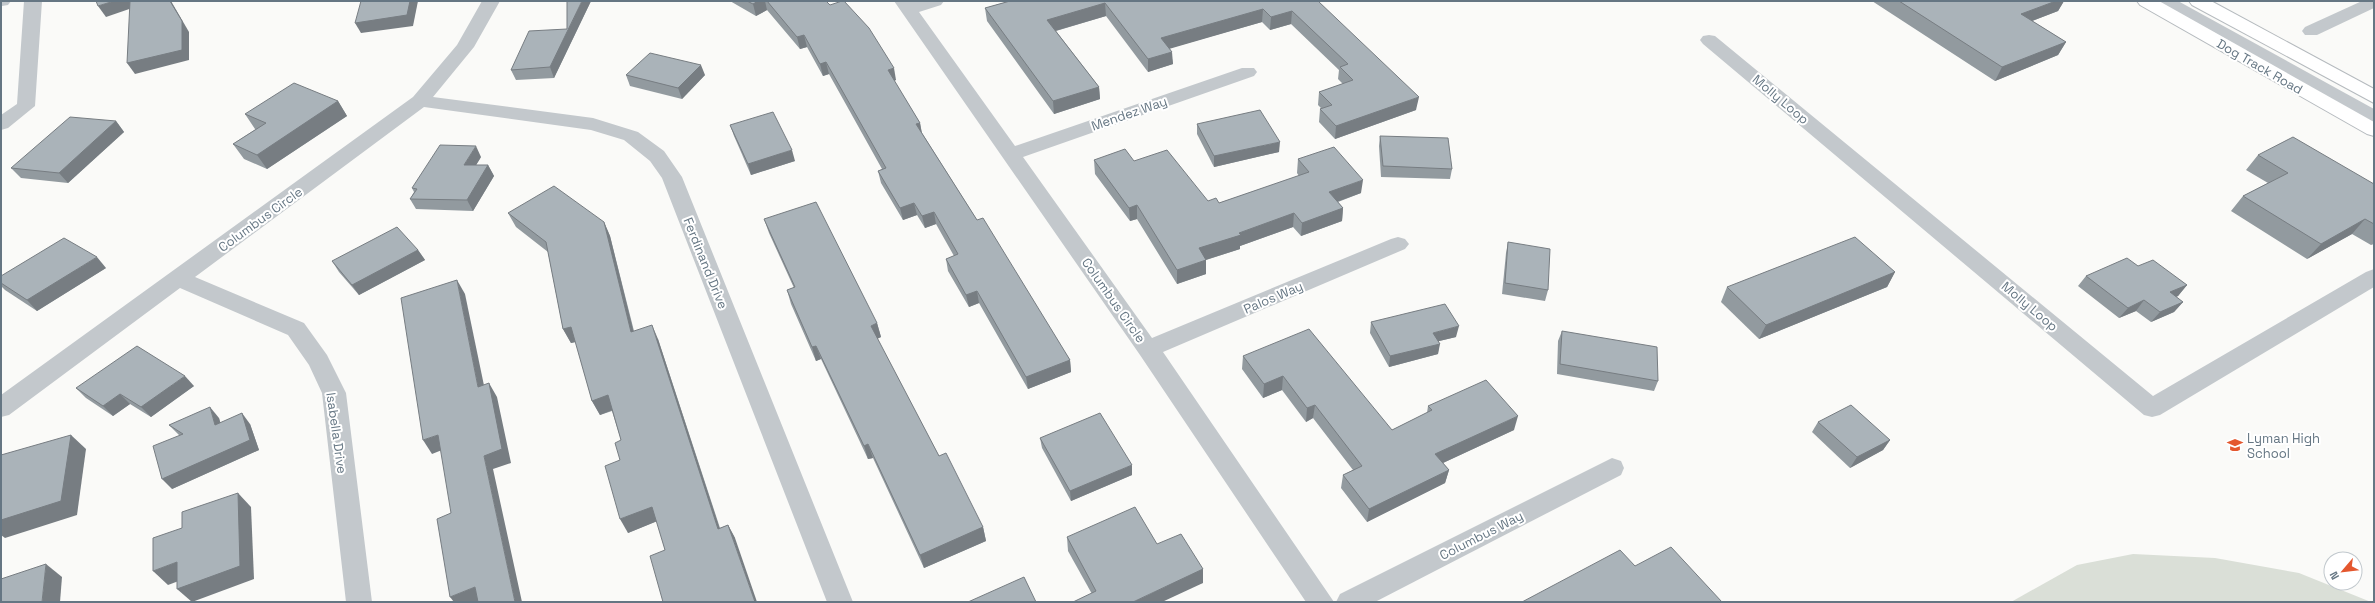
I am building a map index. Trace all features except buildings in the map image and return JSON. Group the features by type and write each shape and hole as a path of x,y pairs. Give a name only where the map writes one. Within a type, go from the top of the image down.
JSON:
{"main road":[{"name":"Dog Track Road","path":"2146,1 2374,130"},
{"name":"Dog Track Road","path":"2198,1 2374,97"}],"street":[{"path":"1,124 26,106 33,1"},
{"name":"Columbus Circle","path":"1,408 420,101 465,46 490,1"},
{"path":"906,5 935,1"},
{"path":"2165,1 2374,117"},
{"path":"2311,31 2374,2"},
{"name":"Columbus Circle","path":"906,5 1148,349 1321,602"},
{"name":"Molly Loop","path":"1709,40 2152,408 2374,277"},
{"name":"Mendez Way","path":"1011,154 1248,72"},
{"name":"Ferdinand Drive","path":"420,101 593,124 631,136 657,156 672,177 840,602"},
{"name":"Palos Way","path":"1148,349 1398,244"},
{"name":"Isabella Drive","path":"179,279 296,329 318,361 334,393 359,602"},
{"name":"Columbus Way","path":"1349,602 1612,468"}],"shaded area":[{"path":"2133,554 2215,558 2299,573 2323,583 2323,591 2344,591 2371,602 2011,602 2077,565"}],"place":[{"name":"Lyman High School","path":"2235,445"}]}
